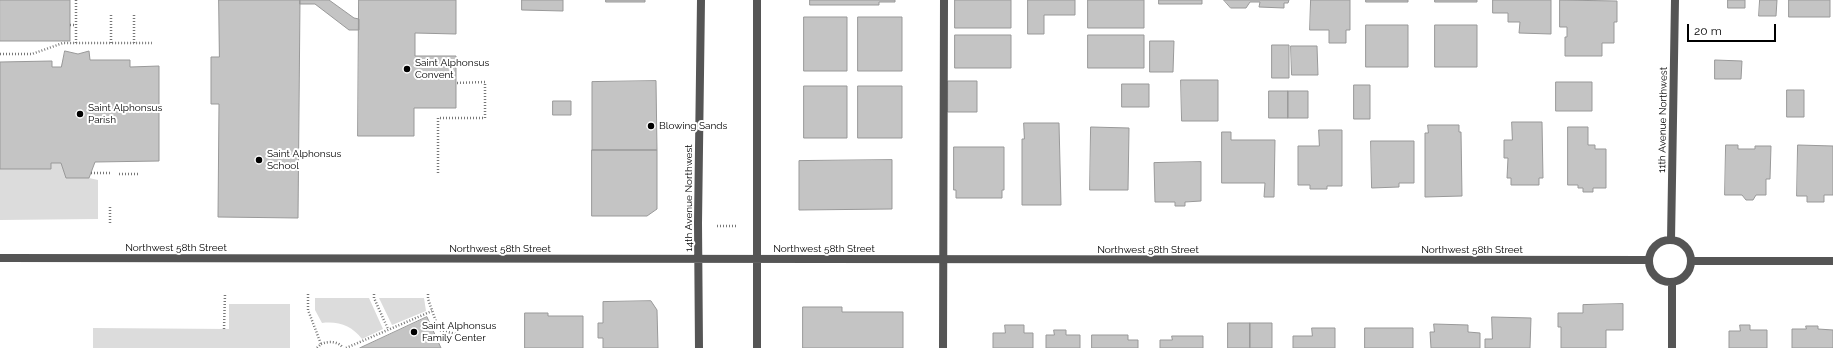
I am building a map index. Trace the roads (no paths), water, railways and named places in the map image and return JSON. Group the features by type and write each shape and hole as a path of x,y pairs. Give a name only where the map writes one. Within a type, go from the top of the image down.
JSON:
{"street":[{"name":"14th Avenue Northwest","path":"699,348 701,0"},
{"path":"757,0 757,348"},
{"path":"943,348 944,0"},
{"name":"11th Avenue Northwest","path":"1671,240 1675,0"},
{"path":"1671,240 1682,243 1687,248 1692,261 1688,274 1683,278 1672,282 1662,281 1656,278 1651,272 1649,260 1652,250 1656,245 1662,241 1671,240"},
{"name":"Northwest 58th Street","path":"0,258 1649,260"},
{"path":"1692,261 1833,261"},
{"path":"1672,282 1672,348"}],"place":[{"name":"Saint Alphonsus Convent","path":"407,69"},
{"name":"Saint Alphonsus Parish","path":"80,114"},
{"name":"Blowing Sands","path":"651,126"},
{"name":"Saint Alphonsus School","path":"259,160"},
{"name":"Saint Alphonsus Family Center","path":"414,332"}]}
